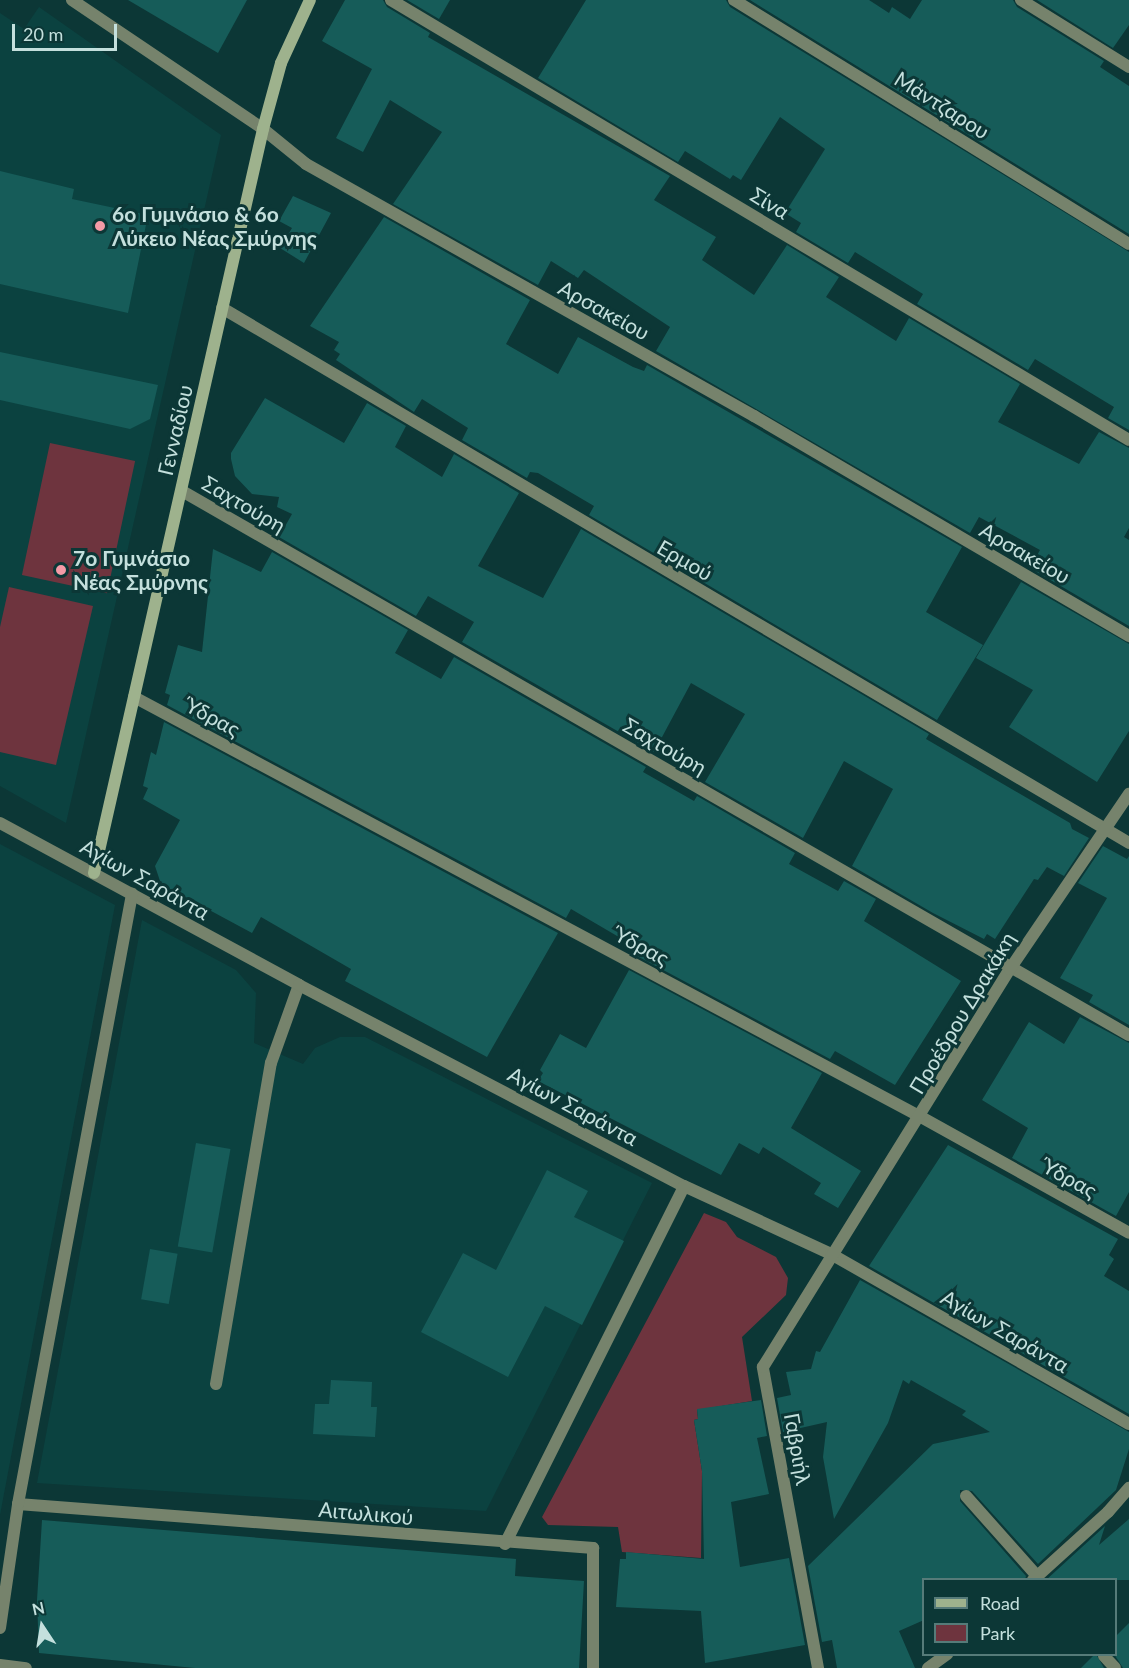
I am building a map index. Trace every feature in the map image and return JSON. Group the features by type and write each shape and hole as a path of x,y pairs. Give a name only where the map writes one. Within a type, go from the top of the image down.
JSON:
{"street":[{"name":"Γενναδίου","path":"94,873 263,129 281,63 310,0"},
{"name":"Σίνα","path":"391,0 1129,440"},
{"name":"Μάντζαρου","path":"734,0 1129,244"},
{"path":"1021,0 1129,68"},
{"name":"Αρσακείου","path":"74,1 263,129 306,164 754,416 1129,636"},
{"name":"Ερμού","path":"222,308 1129,843"},
{"name":"Σαχτούρη","path":"182,491 1010,969 1129,1035"},
{"name":"Ύδρας","path":"134,697 921,1117 1129,1233"},
{"name":"Προέδρου Δρακάκη","path":"831,1254 921,1117 1010,969 1103,828 1129,794"},
{"name":"Αγίων Σαράντα","path":"0,823 299,985 684,1186 831,1254 1129,1424"},
{"path":"0,1628 18,1504 132,894"},
{"path":"216,1384 271,1063 299,985"},
{"path":"505,1544 684,1186"},
{"name":"Γαβριήλ","path":"818,1668 763,1367 831,1254"},
{"path":"966,1496 1035,1578 1108,1512 1129,1488"},
{"name":"Αιτωλικού","path":"18,1504 505,1544 593,1548 593,1668"},
{"path":"928,1668 944,1656"},
{"path":"1104,1656 1115,1668"},
{"path":"0,1665 27,1668"}],"shaded area":[{"path":"39,7 221,135 66,823 0,786 0,13 24,29"},
{"path":"0,844 115,905 0,1515"},
{"path":"142,920 236,970 256,993 254,1043 303,1064 315,1048 340,1037 365,1037 652,1183 486,1511 37,1483"}],"green space":[{"path":"50,443 135,461 107,593 22,575"},
{"path":"9,587 93,606 56,765 0,752 0,627"},
{"path":"704,1213 726,1222 737,1237 776,1257 788,1278 786,1295 742,1337 752,1401 697,1410 698,1419 694,1420 702,1471 701,1558 622,1552 618,1527 548,1525 542,1517"}],"building":[{"path":"128,0 247,0 218,53"},
{"path":"345,0 383,0 387,7 430,33 428,37 670,176 654,200 716,237 702,260 754,295 787,245 839,277 826,297 896,341 909,318 1020,384 998,422 1079,464 1099,432 1129,448 1129,528 1124,537 1129,540 1129,626 1030,568 1040,550 979,517 970,533 656,351 670,327 584,270 578,278 551,261 538,285 393,204 442,132 390,100 363,152 336,138 372,69 322,41"},
{"path":"407,0 450,0 439,19"},
{"path":"586,0 726,0 730,7 1129,252 1129,430 1108,418 1114,407 1035,359 1028,370 917,304 923,294 855,252 848,263 796,232 801,223 785,213 825,149 780,117 741,180 733,175 730,179 685,151 678,162 538,78"},
{"path":"750,0 869,0 889,13 892,7 910,19 922,0 1013,0 1017,7 1104,61 1100,67 1129,86 1129,234"},
{"path":"1037,0 1129,0 1129,25 1113,48"},
{"path":"0,171 74,189 72,199 148,215 128,313 0,284"},
{"path":"293,196 331,213 304,263 280,248 292,228 279,221"},
{"path":"384,217 530,300 506,344 558,374 578,337 633,367 644,371 647,365 962,547 926,612 983,645 937,720 589,515 594,506 538,473 530,472 527,478 462,440 468,428 422,399 414,412 336,360 340,354 334,350 339,342 310,326"},
{"path":"0,352 158,385 150,419 130,429 0,400"},
{"path":"265,398 344,443 367,403 406,426 395,447 442,477 454,454 519,493 478,566 543,598 581,529 929,734 926,739 1070,823 1072,829 1089,838 1064,876 1047,867 1038,880 1034,879 995,939 987,934 984,939 933,913 852,866 893,789 844,761 803,838 705,782 745,714 691,683 654,752 462,642 474,622 428,596 416,616 279,537 292,514 277,507 279,497 252,494 235,476 231,459 231,453"},
{"path":"213,549 261,572 272,552 408,630 395,653 441,679 454,657 646,767 643,772 694,801 697,796 795,853 789,864 838,891 844,881 876,899 864,921 961,981 895,1085 835,1051 830,1059 637,956 641,950 571,909 566,918 167,705 170,695 165,693 178,645 202,652"},
{"path":"1021,582 1129,644 1129,731 1097,782 1009,727 1033,690 976,658"},
{"path":"164,722 558,933 487,1057 345,981 351,969 261,917 252,933 161,884 155,866 180,820 143,799 148,788 143,786 151,752 156,755"},
{"path":"1103,846 1127,859 1129,856 1129,1025 1089,1002 1093,995 1060,978 1107,898 1078,883"},
{"path":"629,970 822,1073 791,1128 861,1171 838,1208 814,1194 821,1183 763,1147 759,1154 739,1143 721,1175 538,1081 543,1073 540,1070 560,1034 586,1048"},
{"path":"1080,1017 1129,1043 1129,1192 1116,1216 1012,1158 1028,1128 982,1100 1029,1022 1064,1044"},
{"path":"196,1143 230,1149 212,1252 178,1246"},
{"path":"948,1145 1118,1239 1109,1255 1114,1259 1104,1276 1129,1291 1129,1414 869,1266"},
{"path":"547,1170 588,1191 574,1217 624,1241 582,1325 545,1306 508,1377 421,1332 463,1253 496,1270"},
{"path":"150,1249 178,1254 169,1304 141,1299"},
{"path":"860,1280 1129,1432 1129,1449 1116,1490 1038,1564 972,1491 960,1490 960,1501 1026,1578 922,1578 922,1621 899,1631 915,1668 837,1668 832,1640 822,1642 808,1566 933,1444 990,1432 962,1415 966,1411 911,1380 909,1384 903,1380 888,1423 834,1519 823,1457 827,1422 783,1432 777,1398 791,1395 786,1372 811,1369 816,1351 820,1352"},
{"path":"331,1380 372,1382 371,1407 377,1407 375,1437 313,1434 315,1404 329,1404"},
{"path":"761,1400 767,1436 757,1438 769,1494 731,1502 740,1567 789,1558 805,1645 705,1663 701,1611 616,1607 620,1559 626,1559 626,1552 704,1559 702,1471 694,1420 698,1419 697,1409"},
{"path":"1129,1519 1129,1580 1048,1578 1105,1526 1099,1545"},
{"path":"42,1520 516,1559 515,1576 584,1581 579,1668 195,1668 39,1653 37,1600"},
{"path":"1129,1623 1129,1668 1123,1668 1115,1656 1117,1635"},
{"path":"1093,1656 1097,1656 1104,1668 1081,1668"}],"place":[{"name":"6ο Γυμνάσιο & 6ο Λύκειο Νέας Σμύρνης","path":"100,226"},
{"name":"7ο Γυμνάσιο Νέας Σμύρνης","path":"61,570"}]}
